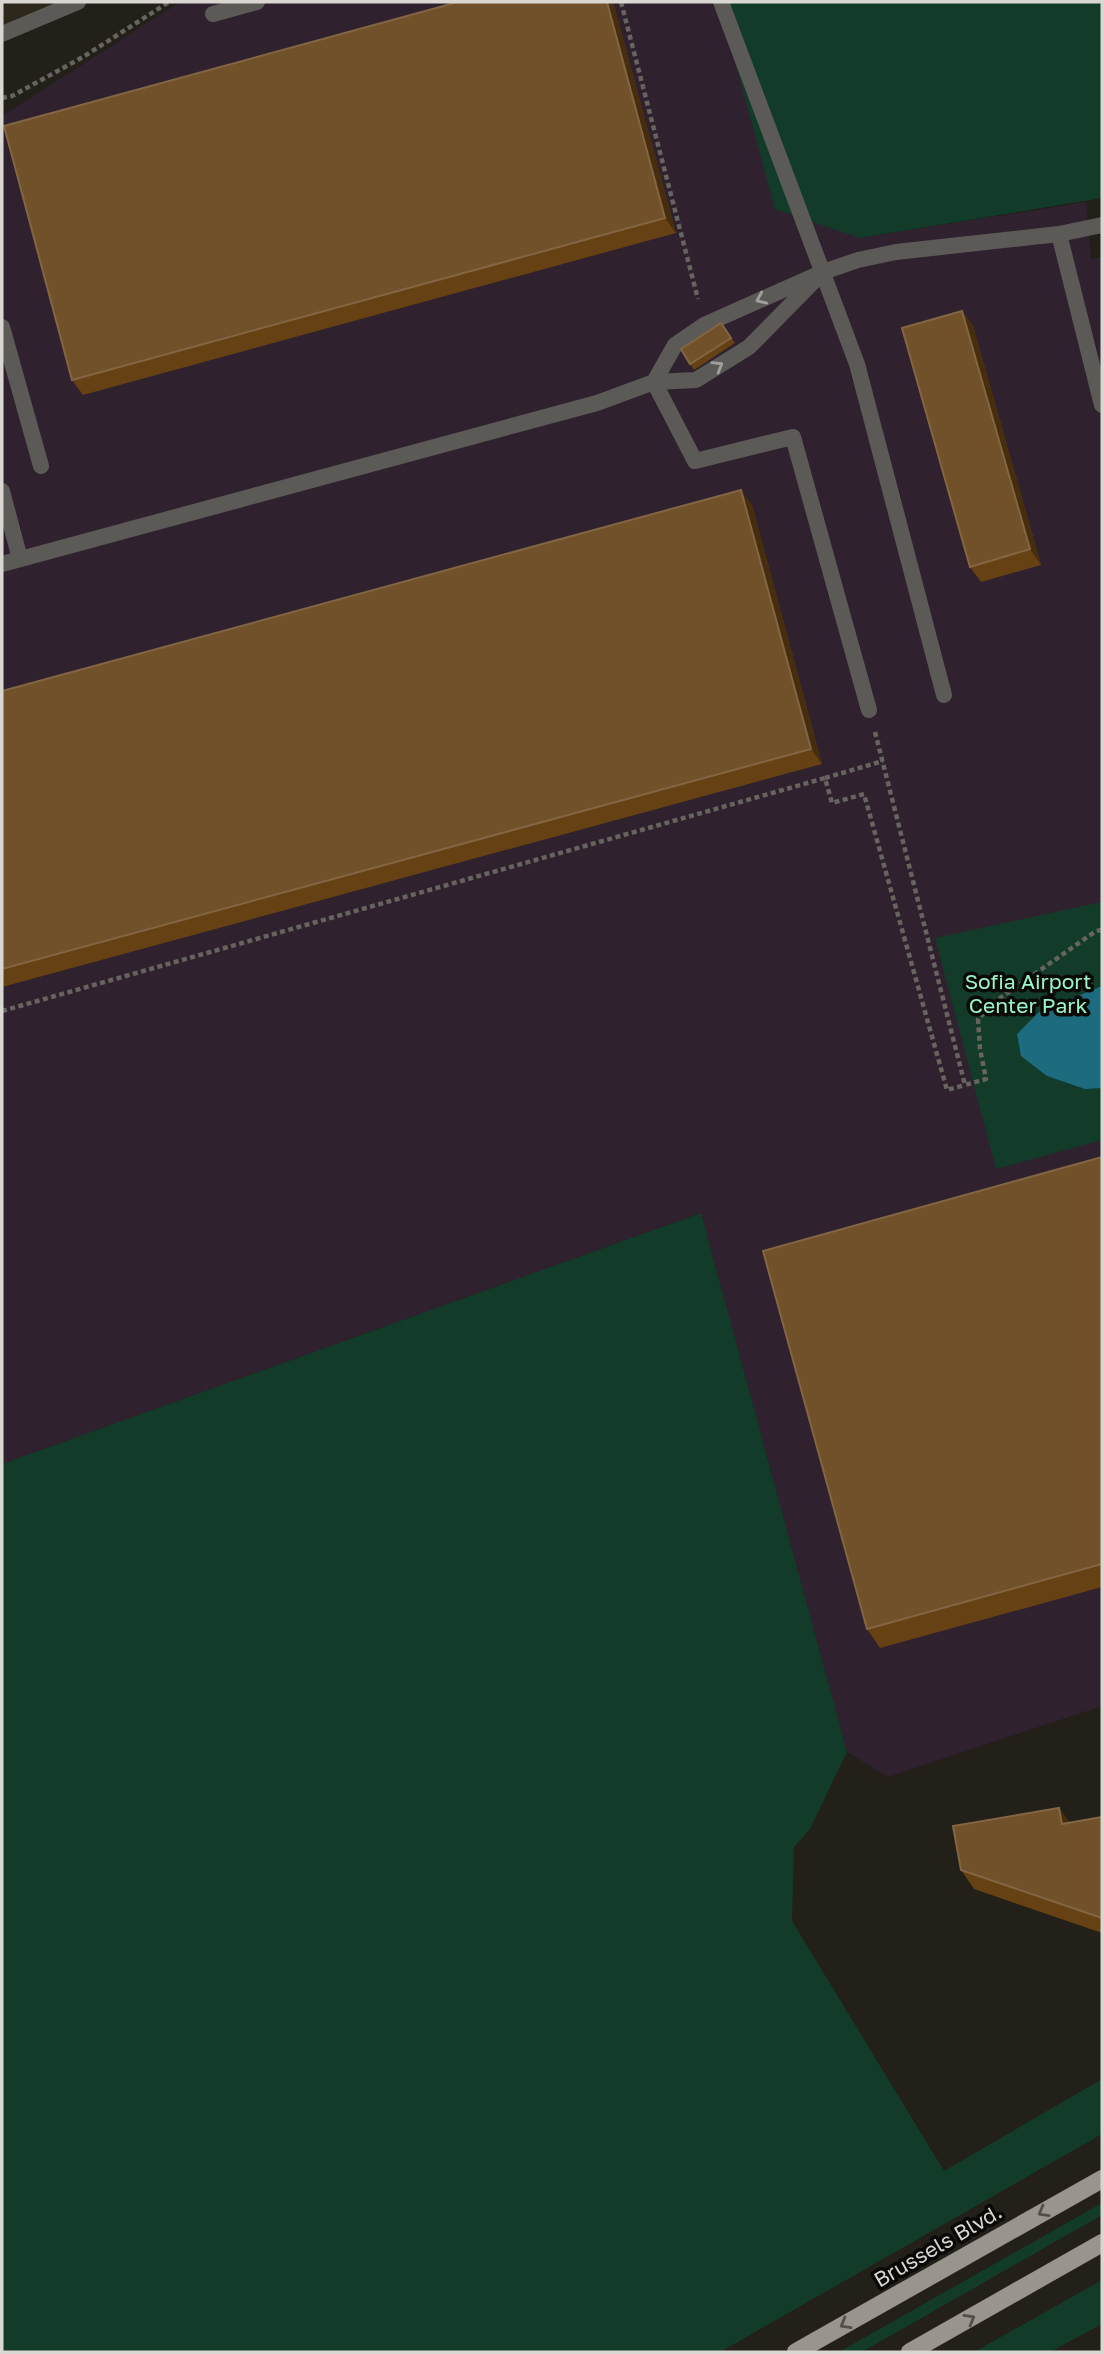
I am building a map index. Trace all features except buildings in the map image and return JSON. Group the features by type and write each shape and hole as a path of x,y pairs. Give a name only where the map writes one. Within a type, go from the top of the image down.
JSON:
{"main road":[{"name":"Brussels Blvd.","path":"796,2352 1102,2179"},
{"path":"911,2352 1102,2244"}],"lane":[{"path":"2,34 78,2"},
{"path":"213,14 257,2"},
{"path":"721,2 857,364 944,695"},
{"path":"654,383 675,345 704,324 823,272 858,260 897,252 1059,234 1102,225"},
{"path":"1059,234 1102,405"},
{"path":"2,565 597,403 654,383 696,380 749,347 823,272"},
{"path":"2,327 41,466"},
{"path":"654,383 695,461 793,437 870,710"},
{"path":"2,491 20,559"}],"path":[{"path":"2,98 12,96 83,57 169,2"},
{"path":"621,2 704,324"},
{"path":"870,710 965,1085"},
{"path":"2,1011 883,761"},
{"path":"825,778 832,803 864,794 947,1090 986,1079 978,1019 996,1001 1096,931 1102,930"}],"shaded area":[{"path":"2,2 78,2 2,34"},
{"path":"180,2 719,2 860,238 1086,202 1091,259 1102,257 1102,1706 888,1777 847,1752 701,1213 2,1464 2,116"}],"green space":[{"path":"719,2 1102,2 1102,198 860,238 775,209"},
{"name":"Sofia Airport Center Park","path":"1102,902 1102,1140 996,1169 935,938"},
{"path":"701,1213 847,1752 810,1829 794,1847 792,1921 944,2171 1102,2079 1102,2134 720,2352 2,2352 2,1464"},
{"path":"1102,2203 1102,2215 862,2352 839,2352"},
{"path":"1102,2280 1102,2324 1050,2352 974,2352"}],"water":[{"path":"1102,986 1102,1088 1085,1089 1047,1076 1021,1056 1017,1034 1039,1012"}]}
